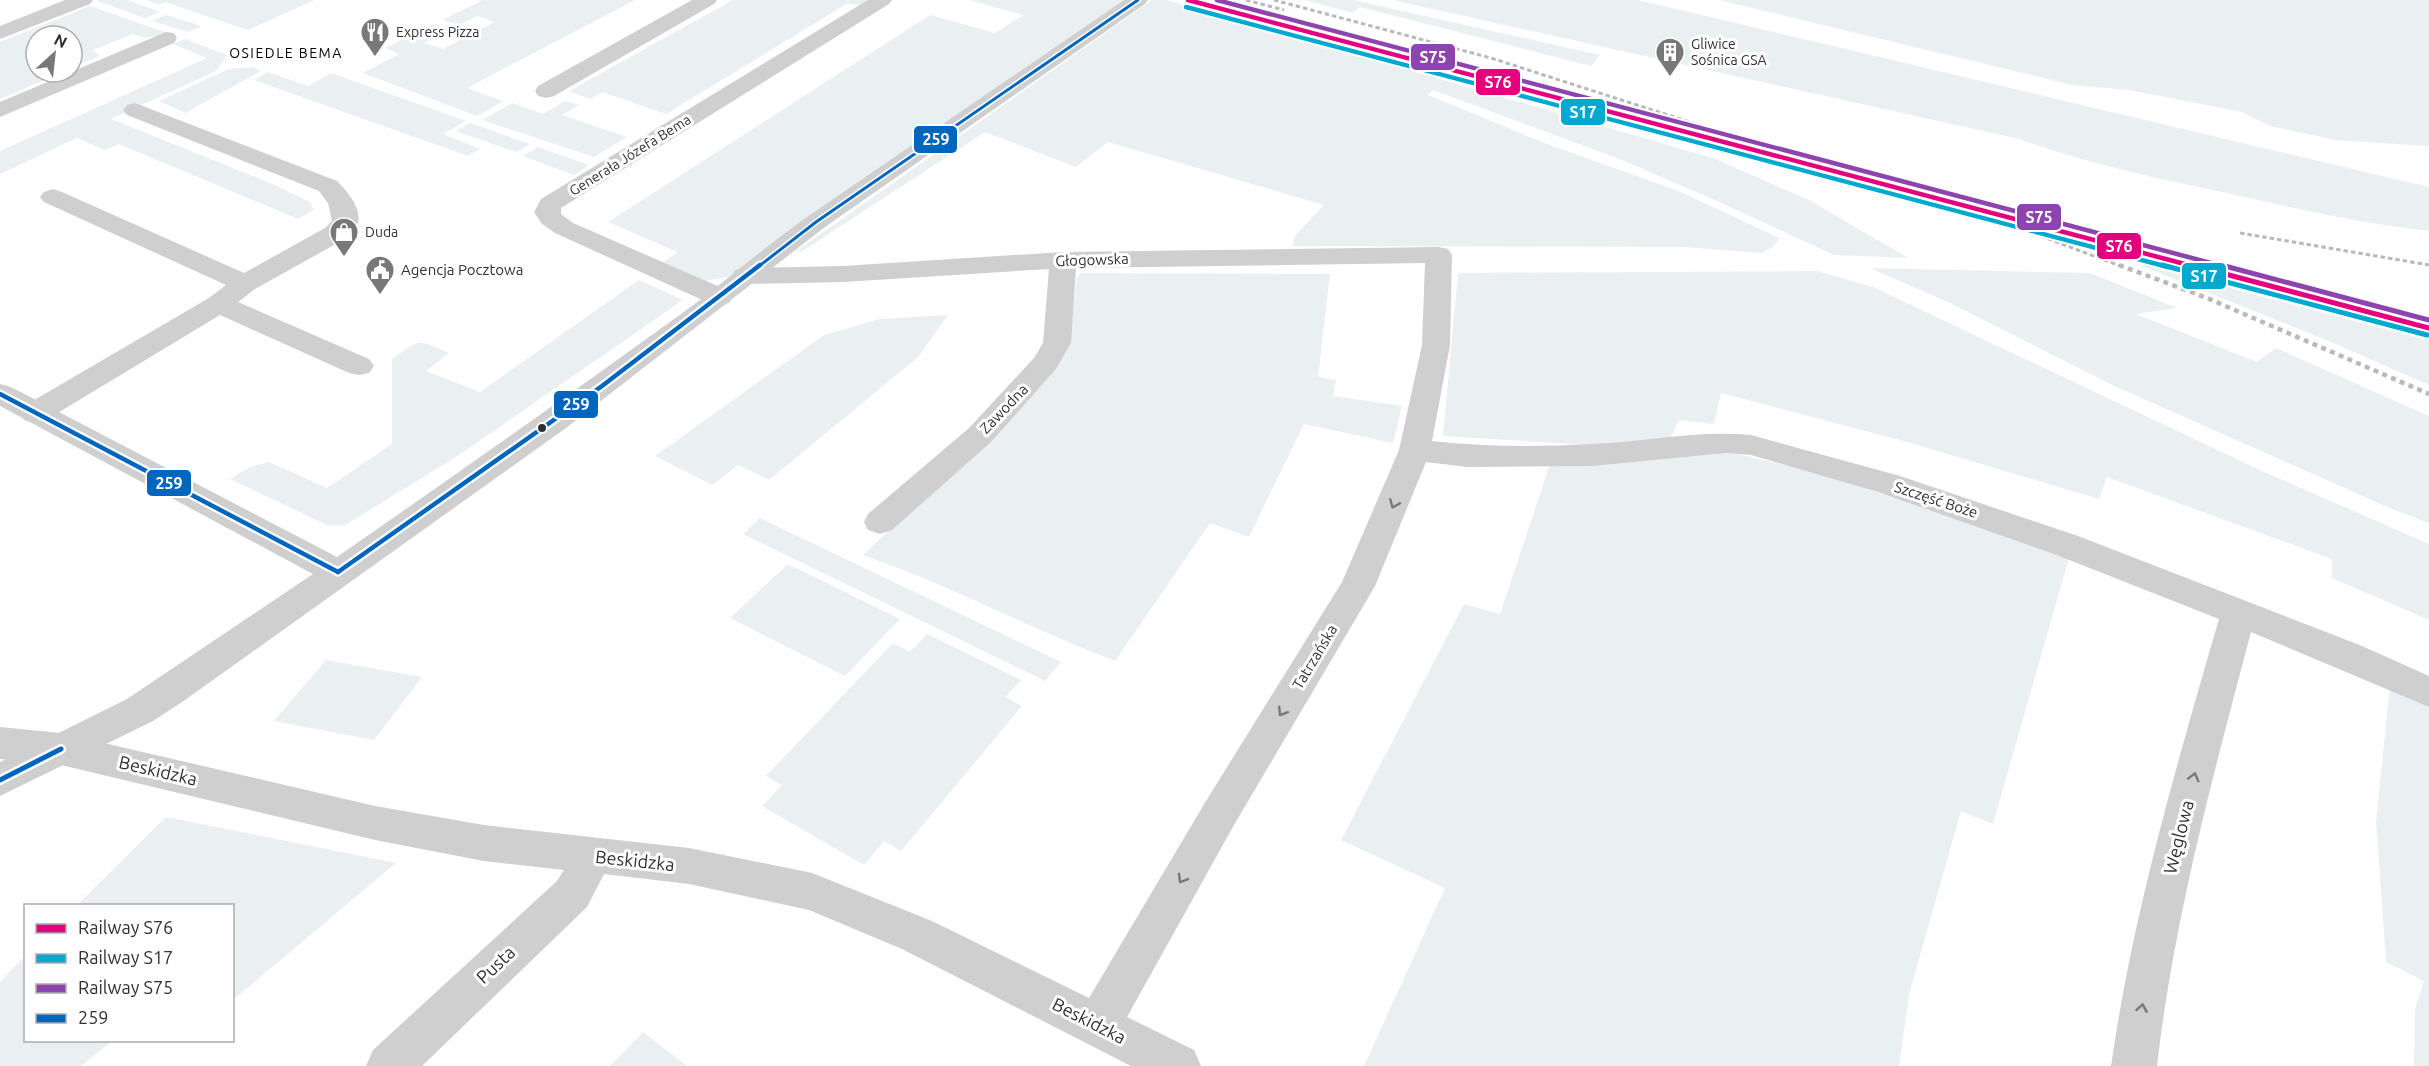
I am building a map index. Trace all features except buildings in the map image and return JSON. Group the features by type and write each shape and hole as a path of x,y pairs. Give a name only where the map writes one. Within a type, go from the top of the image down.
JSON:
{"street":[{"path":"0,33 84,0"},
{"path":"546,91 707,0"},
{"name":"Generała Józefa Bema","path":"719,297 564,228 550,219 547,212 550,204 882,0"},
{"path":"0,780 156,700 555,421 825,216 1138,0"},
{"path":"0,110 166,38"},
{"path":"34,413 219,304 245,283 341,229 346,218 338,195 328,186 135,110"},
{"path":"53,197 245,283"},
{"name":"Głogowska","path":"745,276 843,274 1063,260 1439,255"},
{"name":"Tatrzańska","path":"1098,1025 1220,813 1358,586 1415,450 1436,345 1439,255"},
{"name":"Zawodna","path":"880,522 980,435 1046,363 1057,343 1063,260"},
{"path":"219,304 359,366"},
{"path":"0,394 338,572"},
{"name":"Szczęść Boże","path":"1415,450 1467,456 1519,456 1592,454 1726,443 1751,445 1825,465 1970,511 2239,612 2349,656 2429,692"},
{"name":"Węglowa","path":"2134,1066 2153,941 2199,756 2239,612"},
{"name":"Beskidzka","path":"0,743 61,749 375,823 484,843 689,867 812,892 916,935 1178,1066"},
{"name":"Pusta","path":"389,1066 572,894 593,856"}],"shaded area":[{"path":"127,0 160,12 145,18 97,1"},
{"path":"147,0 315,0 248,30 165,2 159,5"},
{"path":"483,0 635,0 467,88 503,101 477,116 363,73 399,54 385,48 434,24 450,29 424,43 443,49 494,22 478,16 459,25 442,20"},
{"path":"733,0 871,0 860,6 848,3 666,114 602,92 590,99 569,91"},
{"path":"969,0 1124,0 795,227 729,277 704,281 663,262 678,252 608,222 930,15 995,33 1023,15"},
{"path":"1152,0 1167,0 1713,158 1809,200 1908,258 1834,255 1617,158 1433,90 1428,95 1547,144 1681,192 1779,238 1773,247 1761,253 1684,247 1292,246 1295,236 1324,205 1108,142 1076,167 985,132 801,252 798,250"},
{"path":"1305,0 1353,0 1600,55 1591,66 1360,7 1353,13"},
{"path":"1392,0 1638,0 2429,187 2429,231 2330,216 2177,183 2097,163 2019,139"},
{"path":"1719,0 2429,0 2429,146 2335,140 2270,126 2242,112 2129,90 2072,85"},
{"path":"90,6 170,34 144,38 133,34 93,50 100,56 84,63 84,24 45,24"},
{"path":"166,15 202,26 188,32 152,21"},
{"path":"24,32 24,84 35,84 0,99 0,42"},
{"path":"185,39 227,55 216,71 111,119 275,185 310,202 314,210 298,219 119,144 105,150 77,138 0,174 0,151 207,58 173,44"},
{"path":"253,67 261,71 185,113 159,101 229,69"},
{"path":"268,72 308,86 331,73 466,121 443,134 480,149 468,156 254,80"},
{"path":"565,101 579,105 562,115 627,137 594,157 482,120 512,103 543,114"},
{"path":"470,123 530,144 516,152 456,131"},
{"path":"538,147 589,165 574,175 523,156"},
{"path":"2149,258 2429,332 2429,385 2331,342 2142,266"},
{"path":"1870,268 2090,273 2177,308 2136,314 2257,362 2276,348 2429,416 2429,523 2392,509 2112,385 1950,303"},
{"path":"1817,271 1873,287 2262,471 2429,544 2429,620 2332,578 2332,559 2107,477 2099,499 1907,442 1721,393 1714,424 1679,420 1670,439 1589,445 1443,436 1458,273"},
{"path":"1081,273 1330,274 1318,377 1336,380 1333,396 1402,406 1393,443 1304,424 1249,537 1210,523 1115,661 863,555 1018,409 1070,338 1077,277"},
{"path":"639,280 683,300 456,457 345,525 329,526 230,479 250,467 269,462 327,488 392,444 392,359 409,347 424,343 449,353 426,371 480,392"},
{"path":"948,315 918,357 769,480 738,465 712,485 655,456 824,335 880,319"},
{"path":"1732,453 1808,470 2003,533 2069,558 1993,824 1961,811 1909,995 1899,1066 1364,1066 1445,888 1341,840 1464,604 1500,614 1550,464"},
{"path":"760,518 1061,662 1045,681 743,534"},
{"path":"788,564 900,619 845,676 730,618"},
{"path":"927,634 1021,680 1005,697 1022,706 901,851 884,841 864,865 762,806 782,785 766,776 893,643 910,652"},
{"path":"326,660 422,677 374,740 274,721"},
{"path":"2390,685 2429,702 2429,1066 2414,1066 2415,1009 2424,981 2386,962 2376,822"},
{"path":"166,817 396,863 234,999 234,904 78,904"},
{"path":"24,957 24,1042 111,1042 81,1066 0,1066 0,982"},
{"path":"643,1032 687,1066 610,1066"}],"railway":[{"path":"1246,0 1284,10"},
{"path":"1274,0 1491,58 2022,229 2123,267"},
{"path":"2240,233 2429,265"},
{"path":"2119,265 2207,298 2429,394"}],"rail line":[{"name":"S76","path":"1188,0 2429,328"},
{"name":"S75","path":"1217,0 2429,320"},
{"name":"S17","path":"1186,7 2427,335"}],"transit line":[{"name":"259","path":"338,572 602,386 816,222 1138,0"},
{"name":"259","path":"0,394 338,572"},
{"name":"259","path":"0,780 61,749"}],"place":[{"name":"Express Pizza","path":"375,58"},
{"name":"Gliwice Sośnica GSA","path":"1670,78"},
{"name":"Duda","path":"344,258"},
{"name":"Agencja Pocztowa","path":"380,296"}],"district":[{"name":"OSIEDLE BEMA","path":"286,53"}]}
